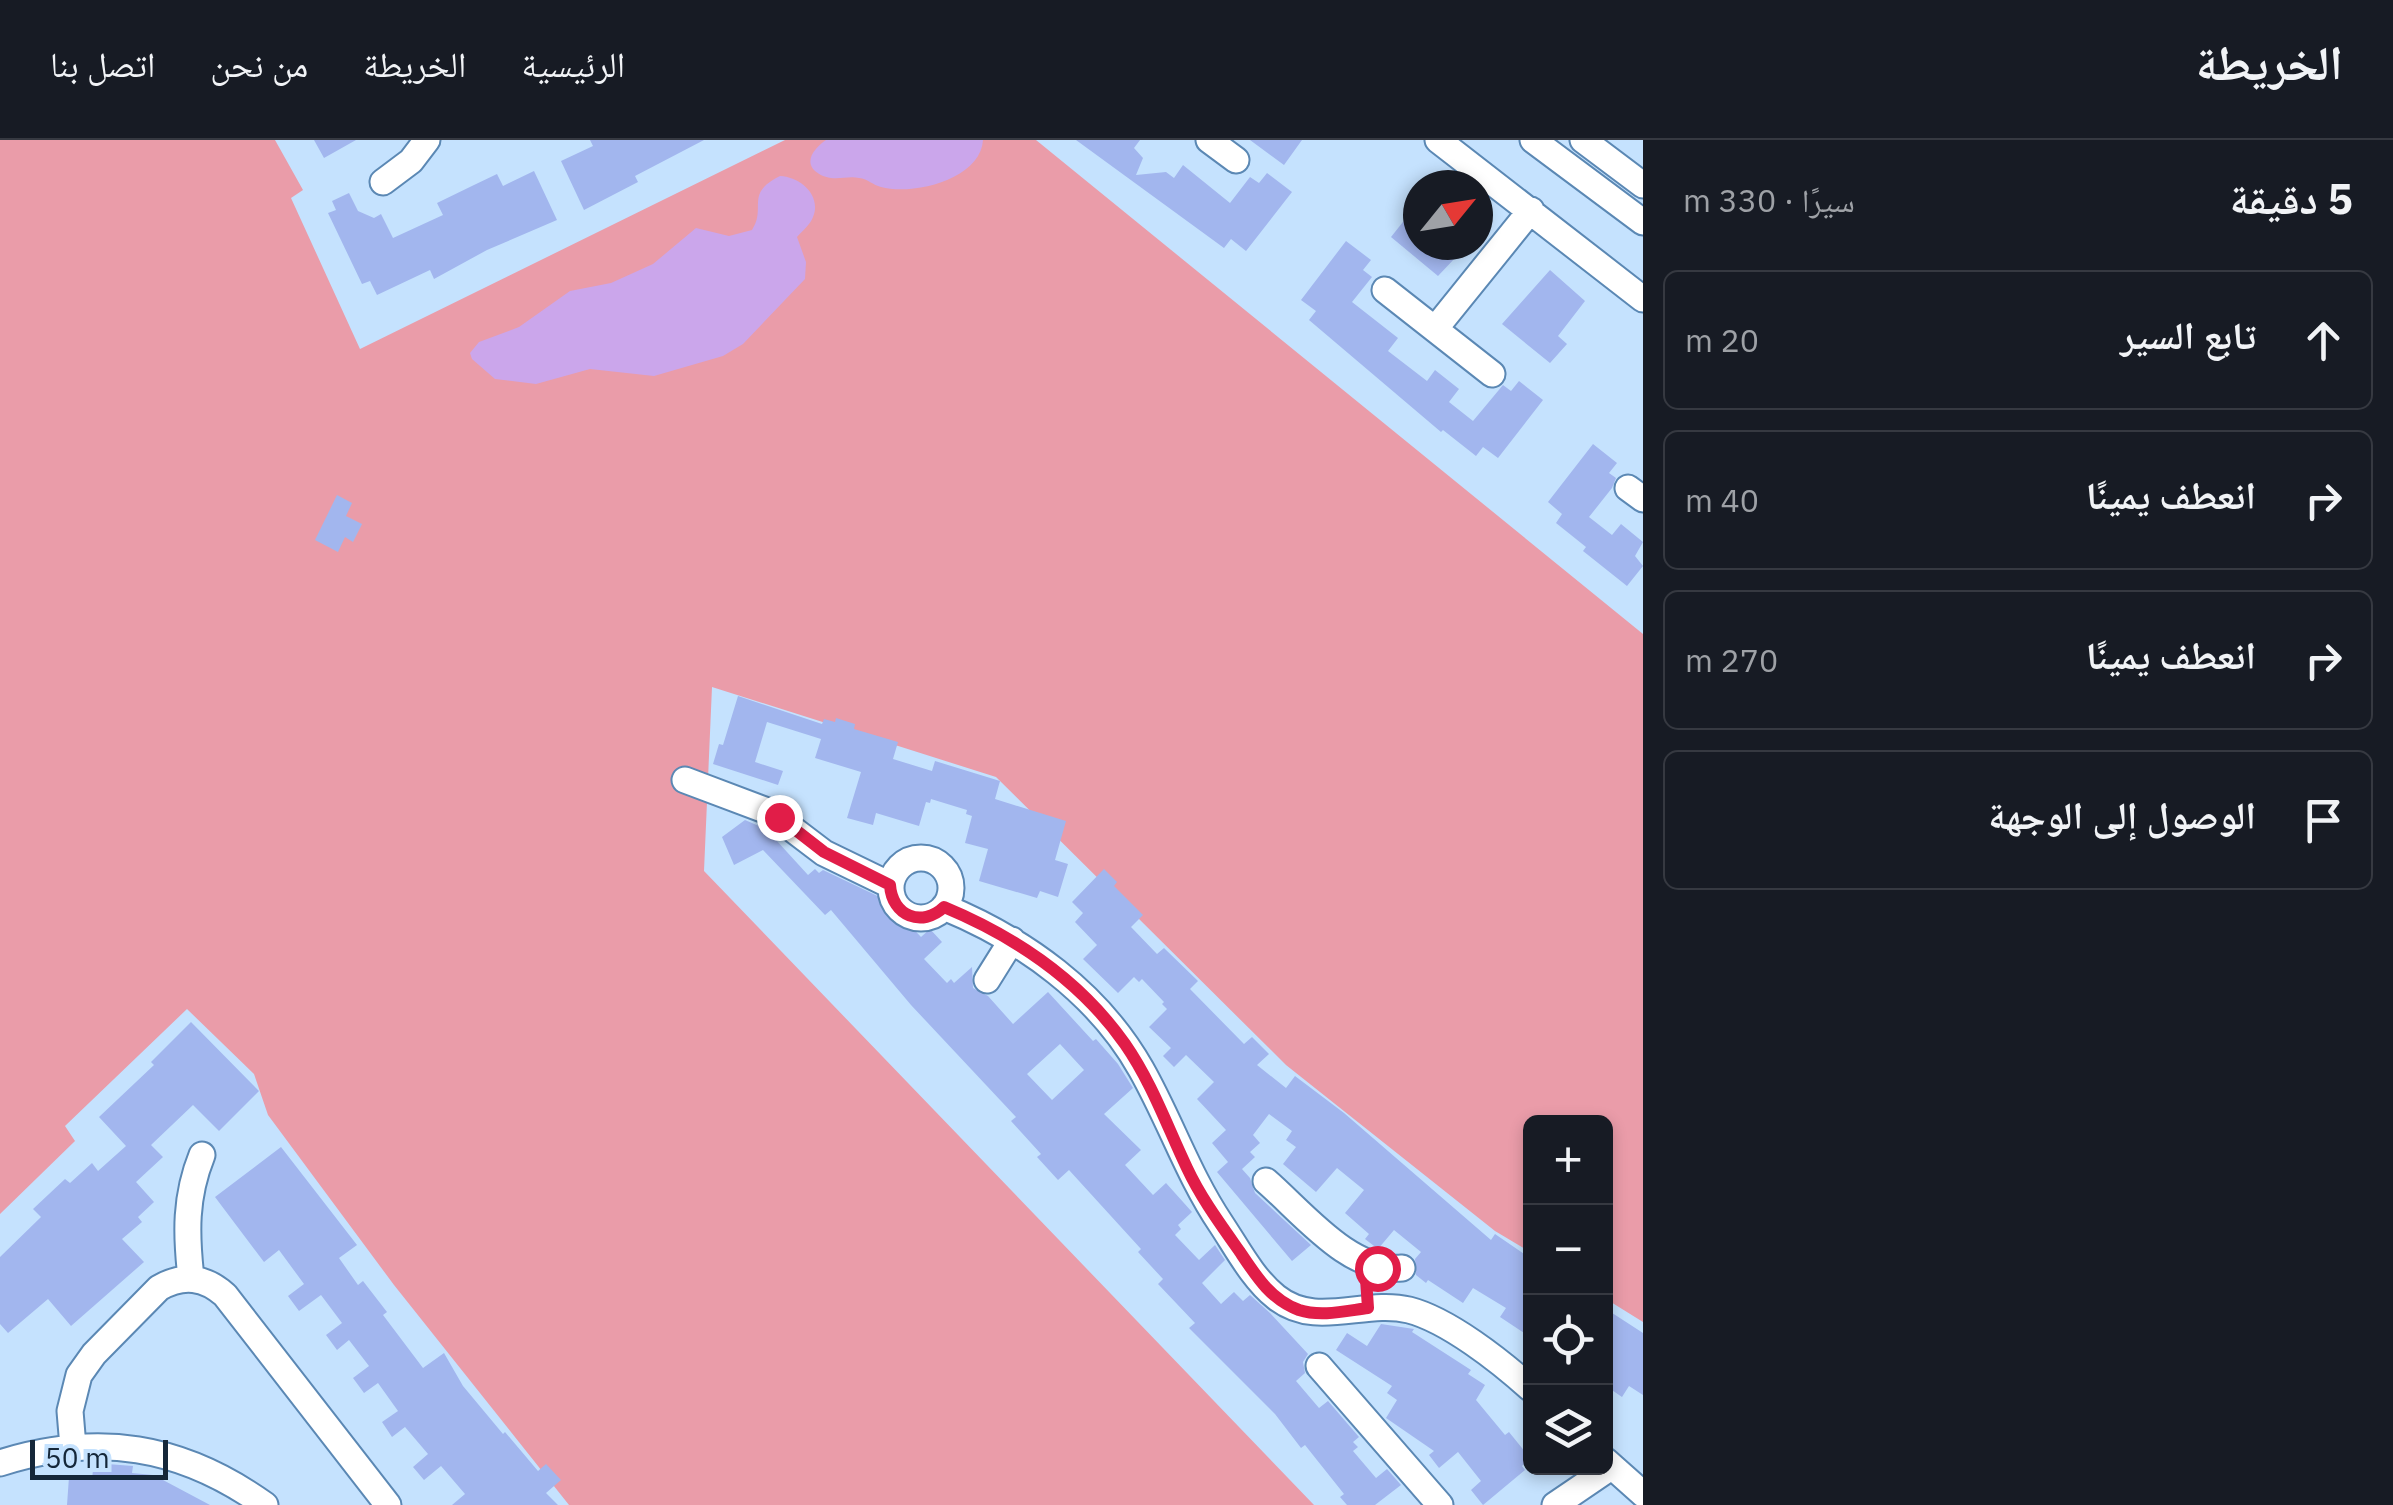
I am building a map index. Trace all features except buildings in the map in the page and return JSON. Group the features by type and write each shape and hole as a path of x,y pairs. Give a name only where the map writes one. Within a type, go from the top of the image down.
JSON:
{"street":[{"path":"383,182 411,162 427,140"},
{"path":"1209,140 1236,160"},
{"path":"1438,140 1643,299"},
{"path":"1533,140 1643,222"},
{"path":"1582,140 1643,185"},
{"path":"1435,329 1531,210"},
{"path":"1385,290 1492,374"},
{"path":"685,780 770,812 824,852 890,885"},
{"path":"917,857 944,868 951,888 944,907 928,917 910,916 894,904 890,885 898,866 917,857"},
{"path":"944,907 1012,940 1073,986 1124,1042 1168,1123 1195,1184 1264,1286 1286,1304 1314,1313 1398,1308 1426,1316 1494,1359 1526,1385"},
{"path":"988,980 1012,940"},
{"path":"191,1278 187,1205 202,1154"},
{"path":"1266,1181 1365,1264 1402,1268"},
{"path":"1365,1264 1368,1308"},
{"path":"73,1447 71,1398 86,1364 159,1288 191,1278 216,1287 225,1296 388,1505"},
{"path":"1320,1366 1440,1505"},
{"path":"0,1463 35,1452 73,1447 131,1448 216,1473 265,1505"},
{"path":"1613,1468 1643,1494"},
{"path":"1555,1505 1594,1475"}],"shaded area":[{"path":"0,140 275,140 303,190 291,198 360,349 785,140 1036,140 1643,634 1643,1322 1613,1303 1613,1115 1523,1115 1523,1248 1495,1231 1286,1065 996,777 712,687 704,871 1314,1505 569,1505 394,1285 268,1115 254,1074 187,1009 65,1126 75,1141 0,1214"},
{"path":"826,140 983,140 971,165 958,174 927,186 894,189 859,178 827,177 815,171 811,158"},
{"path":"780,176 802,184 814,201 812,220 797,237 806,262 805,279 743,344 723,356 654,376 590,369 536,384 495,379 472,359 470,353 479,342 519,327 570,291 611,283 653,264 696,228 729,236 752,230 759,195"}],"route":[{"path":"779,817 824,852 890,885 894,904 901,911 919,918 937,914 944,907 979,922 1038,956 1084,996 1141,1068 1195,1184 1274,1296 1314,1313 1368,1308 1365,1264 1377,1268"}]}
